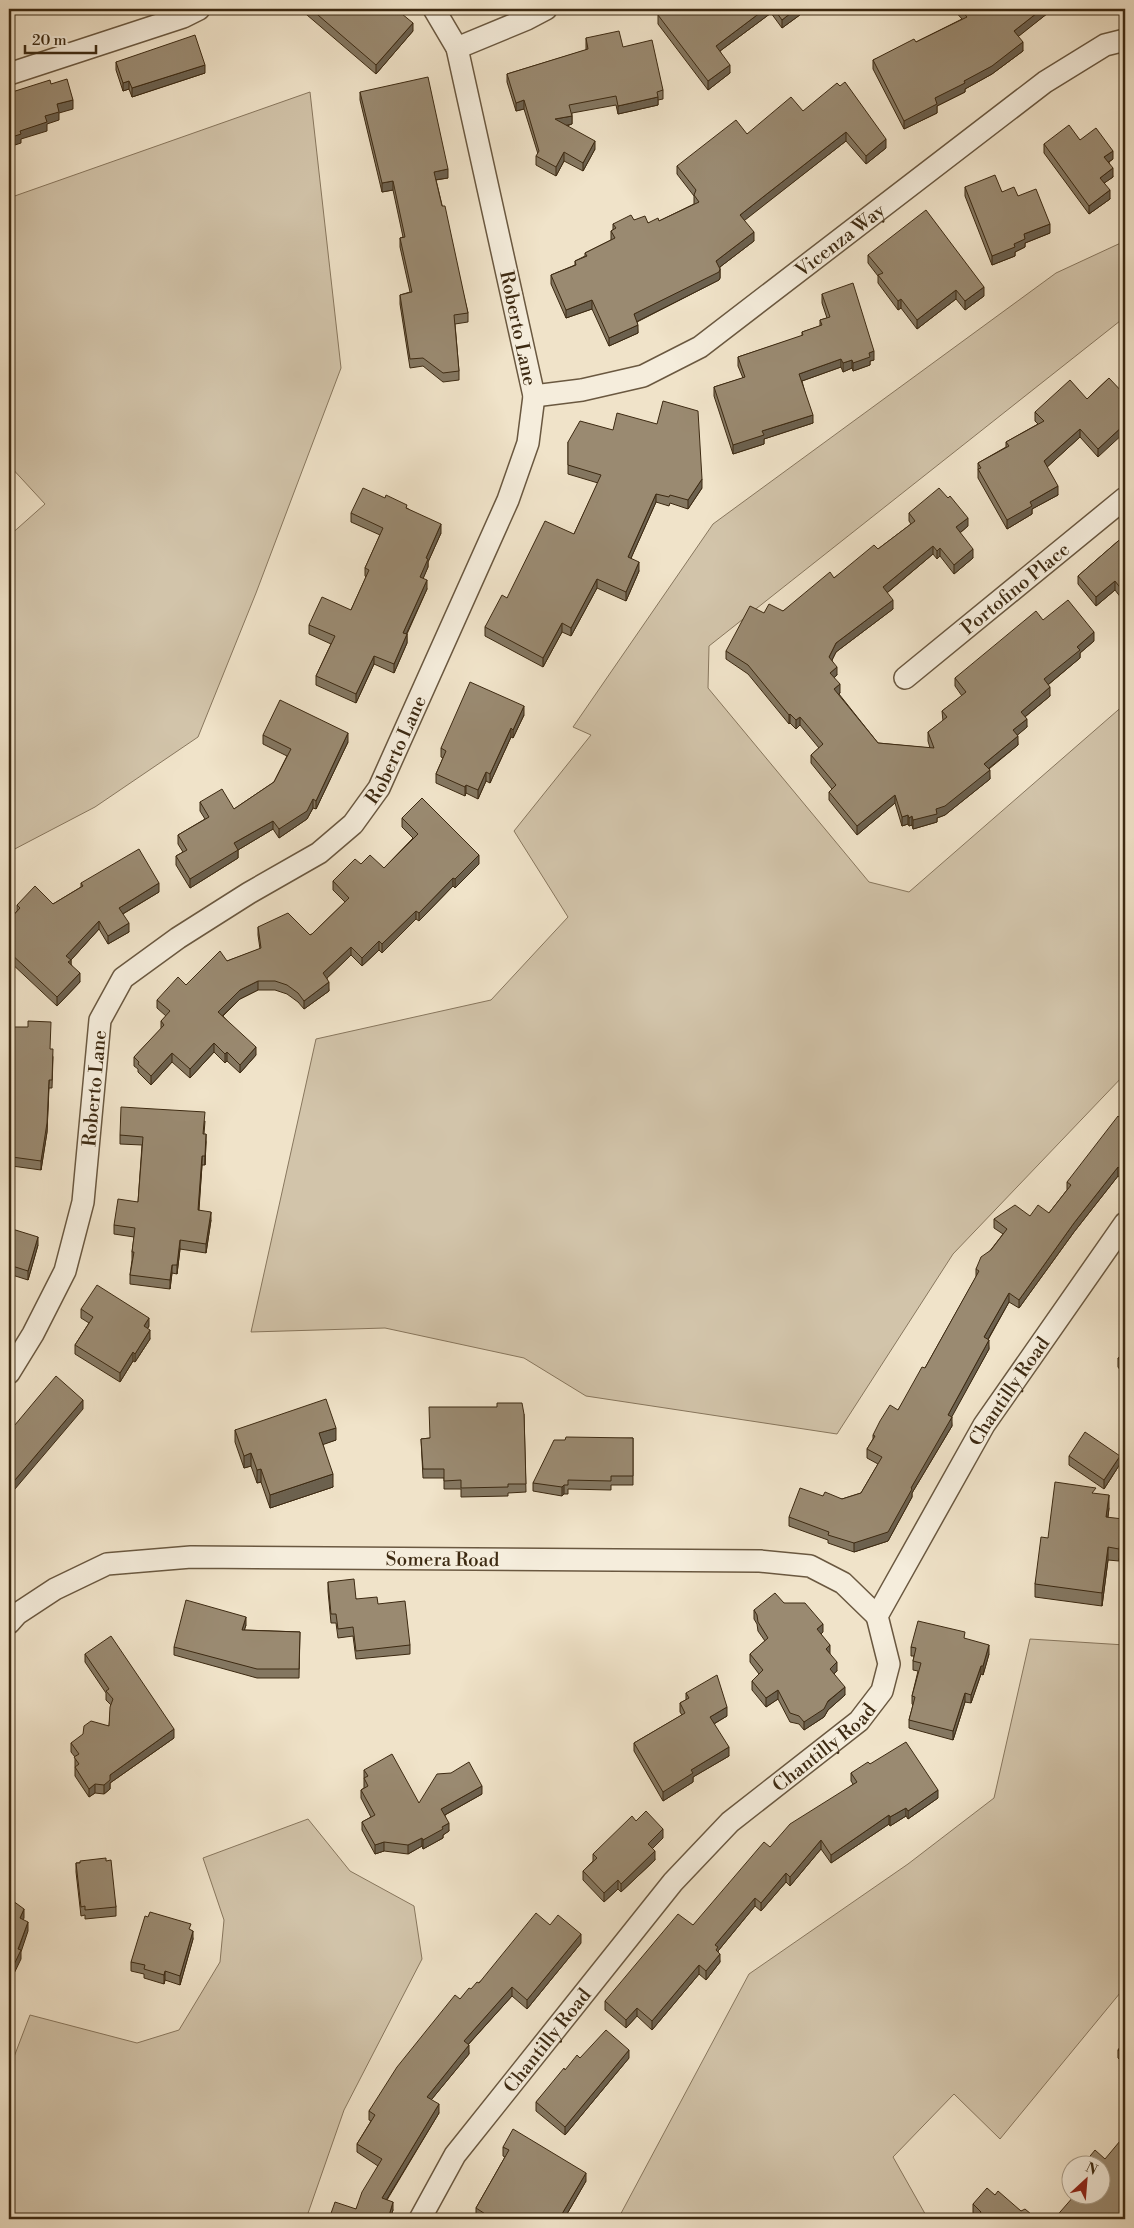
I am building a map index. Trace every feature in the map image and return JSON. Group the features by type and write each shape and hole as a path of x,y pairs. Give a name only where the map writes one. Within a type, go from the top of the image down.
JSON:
{"street":[{"path":"9,74 183,17 199,9"},
{"name":"Roberto Lane","path":"9,1373 33,1334 65,1270 83,1202 100,1020 123,978 178,938 249,893 319,853 353,824 378,788 508,500 528,443 534,396 457,48 434,9"},
{"path":"457,48 527,19 546,9"},
{"name":"Vicenza Way","path":"534,396 582,390 643,376 700,347 1045,82 1105,45 1125,40"},
{"name":"Portofino Place","path":"906,678 1125,498"},
{"name":"Chantilly Road","path":"420,2219 455,2155 673,1882 730,1822 859,1721 882,1691 889,1664 877,1616 984,1425 1125,1223"},
{"name":"Somera Road","path":"9,1623 17,1614 55,1589 107,1564 191,1557 760,1561 810,1566 843,1583 877,1616"}],"shaded area":[{"path":"310,92 341,368 256,593 198,737 95,807 9,852 9,536 45,504 9,465 9,198"},
{"path":"1125,241 1125,317 709,646 708,688 869,882 909,892 1125,704 1125,1074 953,1254 837,1434 586,1396 524,1358 385,1328 251,1332 316,1039 491,1000 568,917 514,831 591,735 573,727 713,524 1056,273"},
{"path":"1030,1639 1125,1645 1125,1987 1000,2139 954,2094 893,2157 928,2219 618,2219 749,1974 908,1864 994,1798"},
{"path":"308,1819 350,1871 414,1906 422,1959 344,2110 306,2219 9,2219 9,2070 30,2015 137,2043 179,2030 220,1962 224,1920 203,1858"}],"building":[{"path":"311,9 396,9 413,23 376,65"},
{"path":"667,9 765,9 716,46 730,65 708,81 658,15"},
{"path":"774,9 796,9 782,20"},
{"path":"960,9 1042,9 1014,31 1023,42 992,66 964,81 965,83 935,98 937,104 904,121 873,60 914,39 916,42 967,17"},
{"path":"619,31 623,47 652,40 663,90 657,92 658,97 618,106 616,96 569,105 572,116 555,119 595,141 583,163 564,152 556,167 536,156 539,151 524,100 516,103 507,74 588,49 586,38"},
{"path":"195,35 205,65 132,88 129,81 123,83 116,62"},
{"path":"428,77 448,169 434,172 442,206 445,206 468,313 454,315 459,371 443,373 423,358 410,359 400,295 412,292 400,238 405,237 393,181 382,183 360,92"},
{"path":"67,79 73,100 57,104 59,112 45,116 47,122 20,131 21,134 9,138 9,93 50,80 51,84"},
{"path":"845,82 886,139 866,156 846,132 740,215 754,232 716,261 720,269 719,272 634,314 638,325 609,338 592,300 566,310 551,275 576,265 575,261 587,256 585,253 615,238 611,231 616,228 613,224 631,215 634,220 645,216 648,223 658,218 659,221 699,202 694,195 696,190 677,166 736,120 747,134 791,97 803,111 837,83 840,86"},
{"path":"1069,125 1080,140 1096,128 1113,151 1104,157 1113,168 1100,178 1110,190 1089,206 1044,144"},
{"path":"995,175 1002,192 1014,187 1018,196 1036,189 1050,224 1024,234 1025,239 1014,244 1015,247 992,256 965,187"},
{"path":"926,210 984,287 965,301 956,290 917,320 901,299 898,301 878,275 883,273 868,255"},
{"path":"853,283 874,351 869,353 870,357 853,363 852,360 843,363 841,359 799,374 813,415 762,431 764,435 733,445 714,387 745,377 738,357 803,335 802,332 822,325 820,320 830,317 822,294"},
{"path":"1109,378 1125,395 1125,424 1098,449 1080,429 1044,461 1058,486 1030,502 1032,506 1007,520 978,469 981,468 978,463 1009,446 1006,442 1044,421 1035,412 1070,380 1087,399"},
{"path":"663,401 698,411 702,479 688,500 670,495 669,497 656,494 628,557 639,562 626,592 597,579 571,628 562,623 543,658 485,627 502,595 507,598 545,521 574,534 601,475 568,465 568,442 580,421 613,430 617,413 657,424"},
{"path":"363,488 385,498 386,495 407,505 406,508 441,524 420,577 427,580 403,633 407,634 394,664 374,656 356,694 316,676 335,636 309,625 322,597 351,610 369,570 365,568 383,528 351,513"},
{"path":"939,488 948,498 950,496 968,518 956,527 973,549 954,565 940,548 937,551 933,546 883,587 893,600 836,643 829,657 837,667 830,673 840,684 834,689 878,743 934,748 928,732 947,717 942,711 966,692 955,678 1036,611 1043,620 1068,600 1094,632 1077,647 1080,650 1044,679 1050,687 1021,712 1027,719 1013,730 1018,736 984,764 990,770 945,806 936,809 937,814 913,820 912,816 909,818 908,815 902,817 895,795 857,826 829,792 836,785 811,755 823,744 800,717 796,720 789,715 748,665 726,651 750,606 764,613 769,604 783,611 830,572 834,578 874,545 878,549 915,521 909,513"},
{"path":"1125,535 1125,594 1115,581 1096,597 1078,576"},
{"path":"470,682 524,706 513,730 511,728 490,774 486,772 478,790 466,785 465,787 436,774 446,751 441,748"},
{"path":"280,700 348,733 316,801 313,799 307,811 279,829 273,821 234,843 238,850 190,879 176,856 187,850 178,835 209,817 200,802 222,789 234,809 274,782 291,749 263,735"},
{"path":"422,798 479,855 455,879 453,878 419,913 416,911 382,944 379,941 362,958 351,947 323,973 329,982 304,1001 298,993 287,985 275,981 258,981 240,990 218,1012 256,1047 240,1065 227,1052 225,1054 214,1043 190,1069 172,1053 151,1076 138,1064 139,1062 134,1057 164,1025 161,1021 170,1011 157,1000 178,977 186,985 220,951 227,961 261,948 258,927 288,913 310,935 312,934 349,898 333,881 355,859 361,864 370,855 384,868 418,834 402,818"},
{"path":"139,849 159,883 119,908 129,923 108,936 99,921 66,956 71,960 68,962 80,973 57,997 9,952 9,920 20,908 17,905 35,886 53,904 83,886 81,883"},
{"path":"28,1021 51,1022 50,1049 53,1049 52,1080 49,1080 47,1123 41,1161 12,1157 9,1182 9,1030 13,1030 14,1027 28,1027"},
{"path":"121,1107 205,1112 203,1134 206,1134 205,1156 202,1156 198,1210 211,1212 206,1244 180,1240 177,1265 172,1265 170,1280 130,1275 134,1252 132,1252 135,1228 114,1225 118,1199 138,1202 143,1137 120,1135"},
{"path":"1118,1116 1125,1122 1124,1172 1118,1167 1074,1223 1019,1300 1009,1293 984,1337 989,1340 948,1415 952,1417 888,1532 854,1543 828,1535 829,1532 789,1517 800,1488 823,1496 825,1492 842,1499 861,1493 882,1457 867,1449 875,1436 873,1435 880,1421 890,1405 898,1410 922,1367 925,1368 979,1271 976,1269 981,1257 991,1250 1007,1229 994,1219 1015,1205 1030,1216 1038,1205 1049,1213 1071,1185 1067,1182"},
{"path":"9,1228 38,1237 28,1271 9,1265"},
{"path":"97,1285 149,1318 144,1326 150,1330 120,1373 75,1345 93,1317 81,1309"},
{"path":"1125,1353 1125,1369 1118,1358"},
{"path":"56,1376 83,1400 9,1487 9,1432"},
{"path":"326,1399 336,1428 319,1433 333,1474 270,1495 261,1469 257,1470 251,1453 244,1456 235,1430"},
{"path":"497,1403 522,1403 526,1484 508,1484 508,1487 461,1488 461,1480 444,1481 444,1469 423,1469 421,1439 430,1438 429,1407 497,1407"},
{"path":"1085,1432 1120,1456 1104,1480 1069,1456"},
{"path":"566,1437 633,1438 633,1476 611,1476 611,1481 568,1480 568,1485 562,1487 533,1483 554,1440 565,1440"},
{"path":"1055,1482 1096,1488 1092,1493 1109,1495 1106,1517 1123,1519 1119,1549 1108,1547 1102,1593 1035,1584 1041,1537 1048,1538"},
{"path":"354,1579 356,1599 377,1597 378,1604 405,1601 410,1645 356,1651 353,1627 338,1629 336,1614 331,1614 328,1582"},
{"path":"775,1593 784,1603 805,1603 823,1624 817,1629 830,1645 826,1649 837,1662 830,1669 845,1687 828,1701 824,1709 804,1722 799,1716 790,1713 778,1690 766,1698 752,1681 763,1670 750,1654 768,1638 758,1622 754,1610"},
{"path":"186,1600 246,1617 242,1630 300,1632 299,1669 257,1669 174,1647"},
{"path":"918,1621 965,1632 964,1638 989,1645 971,1695 965,1693 953,1731 909,1720 915,1697 912,1696 921,1663 913,1661 916,1648 911,1647"},
{"path":"111,1636 174,1729 110,1775 110,1780 104,1785 95,1784 89,1789 75,1767 79,1764 74,1757 79,1754 71,1743 83,1734 84,1726 91,1721 109,1726 110,1707 113,1699 106,1691 109,1689 85,1654"},
{"path":"717,1675 727,1707 710,1717 729,1747 691,1770 693,1773 663,1792 634,1743 685,1713 680,1703 689,1698 686,1693"},
{"path":"906,1742 938,1790 908,1811 906,1808 890,1817 889,1815 831,1855 821,1840 790,1877 786,1873 761,1903 755,1898 715,1945 718,1947 716,1950 720,1954 706,1971 699,1965 652,2021 637,2008 626,2020 605,2001 678,1914 693,1925 764,1842 770,1847 790,1824 857,1782 851,1773"},
{"path":"392,1754 419,1803 437,1774 451,1773 469,1762 482,1786 441,1809 449,1823 442,1827 443,1829 423,1840 422,1838 408,1845 384,1842 375,1845 362,1822 375,1815 361,1790 368,1786 364,1778 368,1776 364,1770"},
{"path":"646,1811 663,1829 648,1844 655,1851 621,1884 618,1880 604,1893 583,1871 597,1858 593,1854 632,1816 636,1821"},
{"path":"106,1858 106,1861 111,1860 116,1907 85,1910 85,1906 81,1907 76,1863"},
{"path":"9,1898 24,1909 20,1918 28,1922 18,1949 21,1950 9,1975"},
{"path":"150,1912 191,1924 189,1929 193,1931 180,1976 165,1971 164,1975 144,1969 145,1965 131,1962 145,1916 148,1917"},
{"path":"536,1913 550,1925 558,1915 581,1934 527,2000 512,1987 464,2041 469,2045 427,2097 439,2104 382,2198 393,2202 388,2219 329,2219 335,2202 356,2209 362,2192 382,2159 357,2144 375,2115 369,2111 397,2067 455,1995 460,1999 469,1988 471,1989 477,1982 479,1983"},
{"path":"606,2030 629,2050 565,2127 536,2102 564,2068 565,2070 577,2055 580,2058"},
{"path":"1125,2041 1125,2062 1121,2057 1123,2055 1118,2050"},
{"path":"513,2129 586,2173 559,2219 493,2219 476,2208 509,2150 503,2147"},
{"path":"1125,2135 1125,2211 1118,2219 1054,2219 1065,2206 1112,2206 1112,2156 1108,2156"},
{"path":"1095,2150 1102,2156 1090,2156"},
{"path":"987,2188 995,2195 998,2191 1021,2211 1025,2209 1037,2219 986,2219 973,2204"}]}
